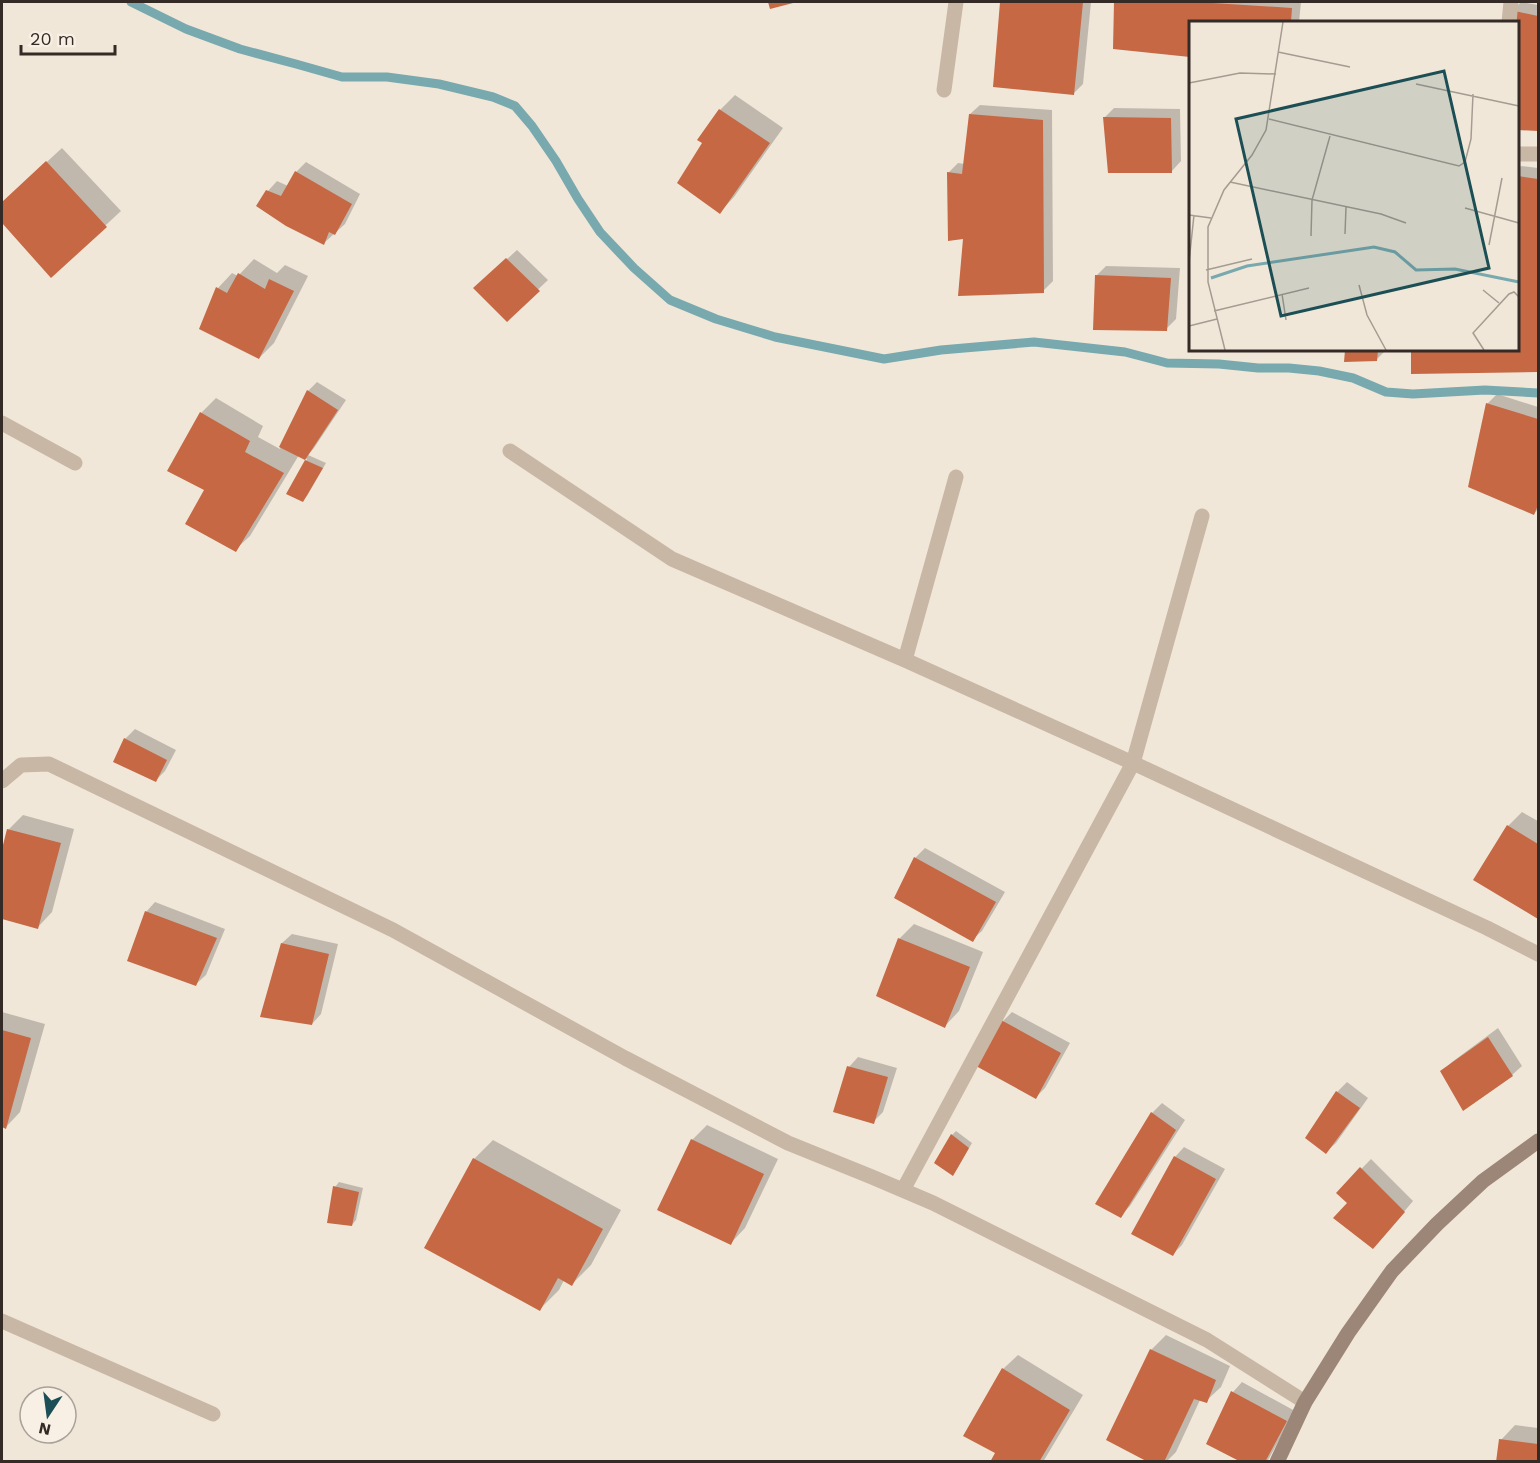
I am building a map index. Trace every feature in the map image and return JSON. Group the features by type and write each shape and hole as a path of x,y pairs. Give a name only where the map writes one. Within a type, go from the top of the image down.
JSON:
{"street":[{"path":"944,90 956,2"},
{"path":"1509,21 1511,2"},
{"path":"1519,154 1539,154"},
{"path":"2,423 75,463"},
{"path":"510,451 672,560 905,660 1133,763 1539,954"},
{"path":"905,660 956,477"},
{"path":"903,1190 1133,763 1202,516"},
{"path":"2,781 21,765 49,764 393,930 625,1058 788,1143 933,1203 1207,1340 1305,1402"},
{"path":"1277,1461 1305,1402 1348,1333 1392,1271 1483,1181 1539,1141"},
{"path":"2,1321 213,1414"}],"building":[{"path":"768,2 797,2 770,9"},
{"path":"1000,2 1083,2 1074,95 993,87"},
{"path":"1114,2 1197,2 1292,8 1291,21 1189,21 1189,57 1113,49"},
{"path":"1510,10 1538,16 1538,131 1519,130 1519,21 1509,21"},
{"path":"719,109 770,143 720,214 677,183 702,143 697,140"},
{"path":"969,114 1043,120 1044,293 958,296 963,239 948,241 947,172 962,174"},
{"path":"1103,117 1171,118 1172,173 1108,173"},
{"path":"46,161 107,227 51,278 2,223 2,202"},
{"path":"295,171 352,204 335,235 329,232 324,245 286,226 256,206 266,190 281,196"},
{"path":"1519,176 1538,179 1538,372 1411,374 1411,351 1519,351"},
{"path":"506,258 540,291 507,322 473,288"},
{"path":"238,273 265,289 269,279 294,291 259,359 199,329 216,287 227,293"},
{"path":"1095,275 1171,278 1167,331 1093,330"},
{"path":"1345,351 1378,351 1377,361 1344,362"},
{"path":"307,390 338,410 305,460 279,447"},
{"path":"1486,403 1538,419 1538,505 1534,515 1468,487"},
{"path":"200,412 250,441 245,452 284,473 236,552 185,524 204,490 167,471"},
{"path":"305,460 323,468 303,502 286,494"},
{"path":"124,738 167,760 156,782 113,762"},
{"path":"1507,825 1538,844 1538,919 1473,880"},
{"path":"7,829 61,843 38,929 2,919 2,849"},
{"path":"914,857 996,902 973,942 894,898"},
{"path":"145,911 217,938 196,986 127,961"},
{"path":"898,938 970,967 945,1028 876,996"},
{"path":"281,943 329,954 312,1025 260,1017"},
{"path":"1001,1020 1061,1053 1036,1099 976,1066"},
{"path":"2,1030 31,1038 6,1129 2,1127"},
{"path":"1488,1037 1513,1076 1463,1111 1440,1071"},
{"path":"847,1066 888,1077 874,1124 833,1112"},
{"path":"1336,1091 1360,1108 1326,1154 1305,1138"},
{"path":"1151,1112 1176,1130 1121,1218 1095,1204"},
{"path":"951,1134 969,1148 953,1176 934,1163"},
{"path":"691,1139 764,1174 731,1245 657,1210"},
{"path":"1174,1156 1216,1179 1173,1256 1131,1234"},
{"path":"473,1158 603,1229 572,1286 558,1278 540,1311 424,1248"},
{"path":"1360,1167 1405,1212 1373,1249 1333,1218 1347,1203 1336,1193"},
{"path":"333,1186 359,1192 352,1226 327,1223"},
{"path":"1150,1349 1216,1380 1207,1403 1194,1399 1164,1462 1148,1462 1106,1440"},
{"path":"1002,1368 1070,1410 1039,1462 990,1462 995,1453 963,1436"},
{"path":"1231,1391 1287,1421 1265,1462 1241,1462 1206,1444"},
{"path":"1499,1439 1538,1444 1538,1462 1496,1462"}],"waterway":[{"path":"131,2 186,29 240,49 342,77 387,77 439,84 493,97 515,106 556,161 600,232 634,268 670,300 716,319 775,337 884,359 941,350 1034,342 1125,352 1167,363 1319,371 1353,378 1386,392 1413,394 1485,390 1538,393"}]}
